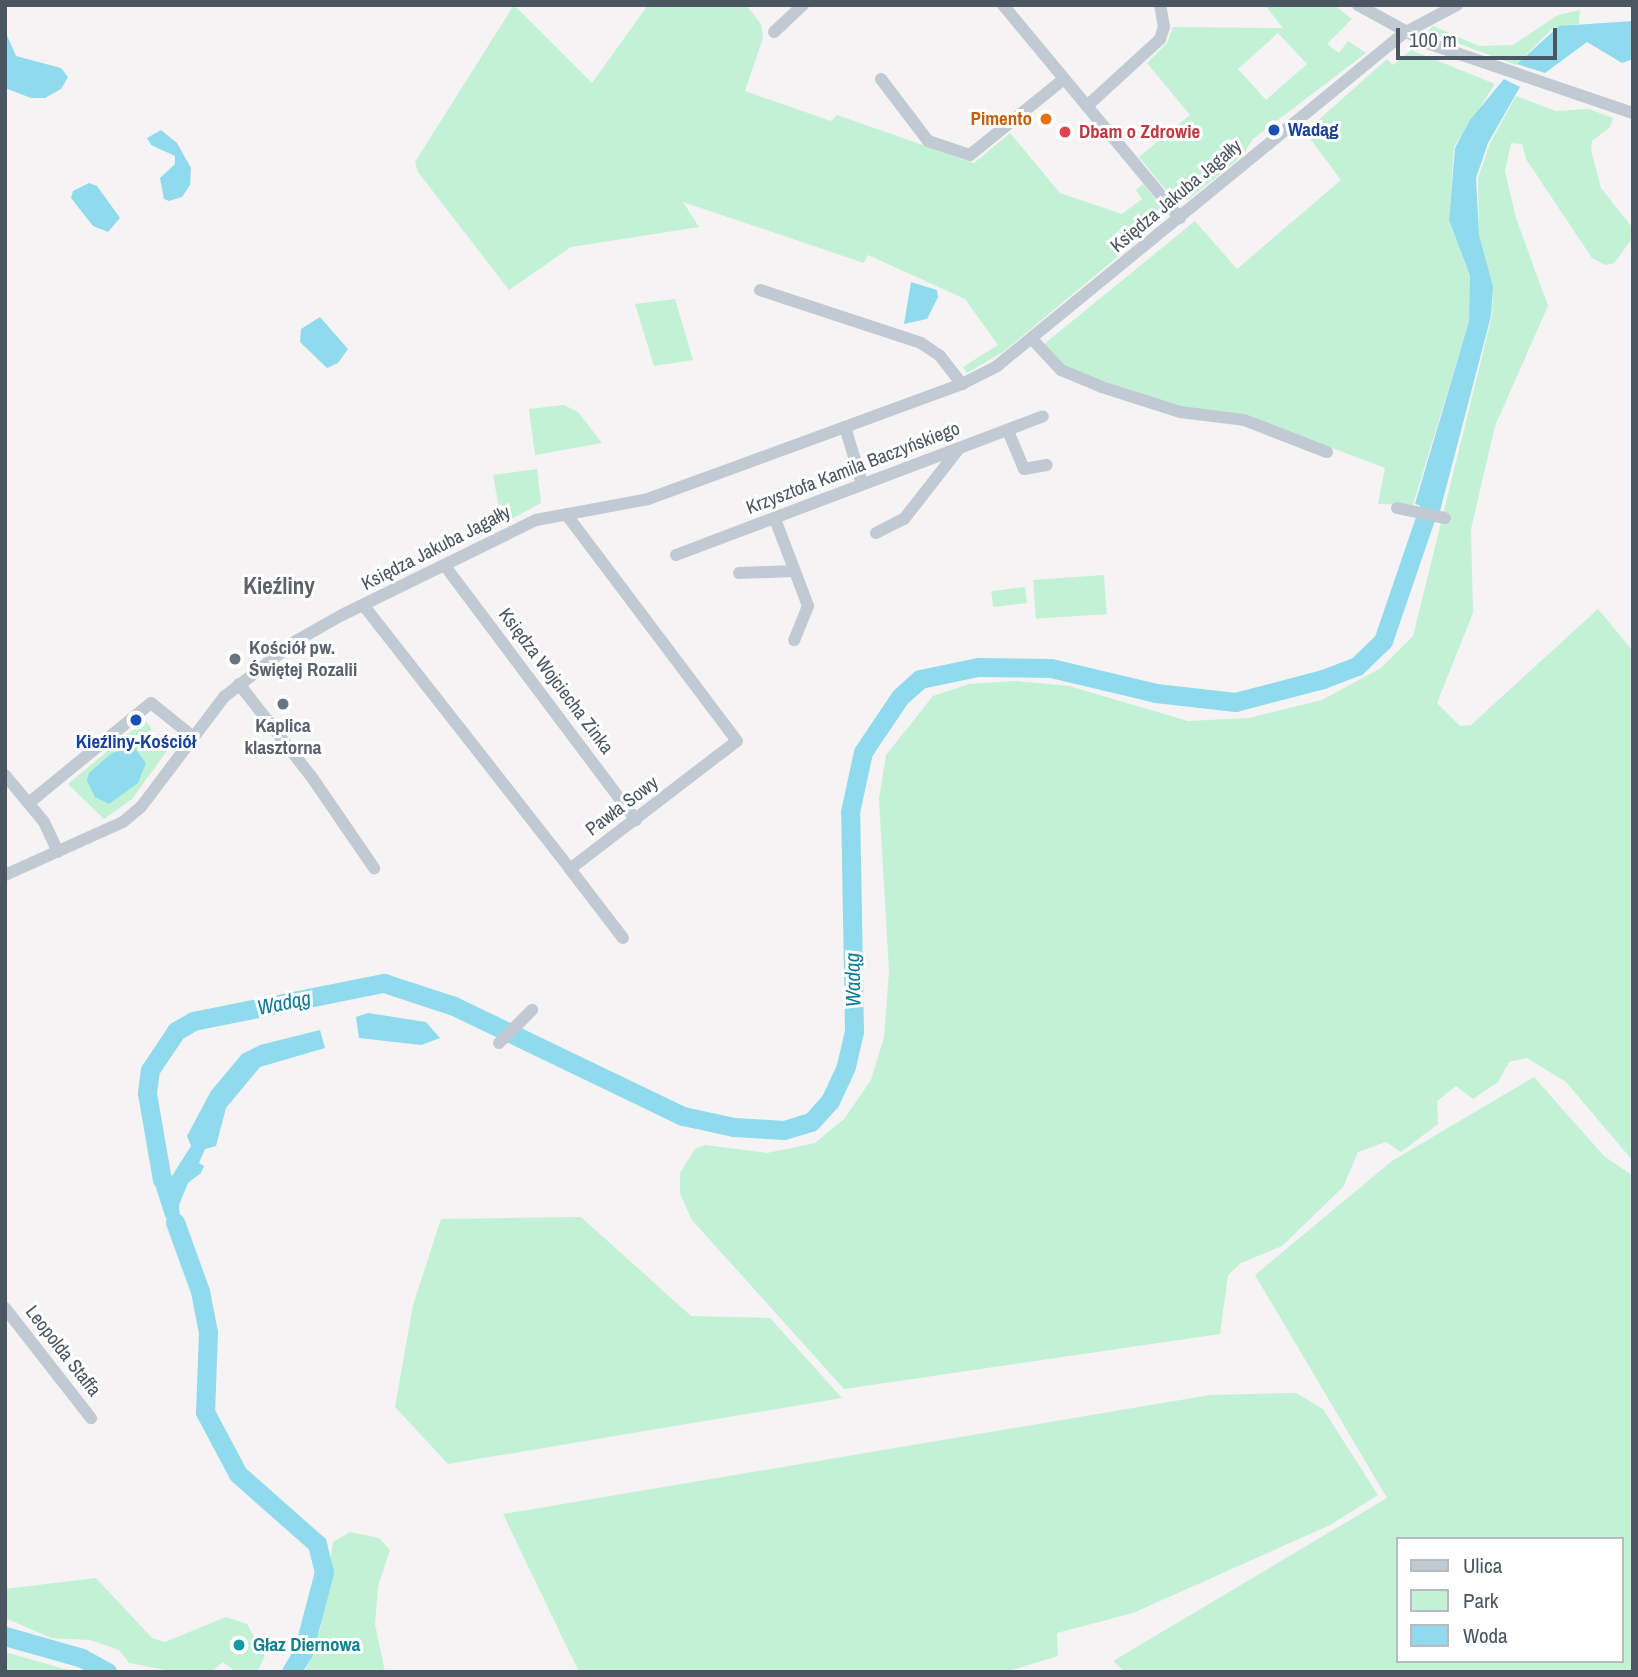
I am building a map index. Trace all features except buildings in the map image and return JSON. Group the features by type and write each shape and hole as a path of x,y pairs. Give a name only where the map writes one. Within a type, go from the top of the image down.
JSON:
{"street":[{"path":"774,32 803,5"},
{"path":"1003,5 1180,218"},
{"path":"1087,106 1160,40 1164,15 1160,5"},
{"path":"1358,5 1404,33 1489,65 1633,113"},
{"name":"Księdza Jakuba Jagałły","path":"5,875 123,822 141,807 191,736 239,684 296,641 506,532 566,514 648,499 962,384 1032,340 1404,33 1457,5"},
{"path":"881,79 929,141 970,155 1064,79"},
{"path":"760,290 921,343 940,356 962,384"},
{"path":"1032,340 1061,370 1102,387 1180,412 1244,420 1327,452"},
{"name":"Krzysztofa Kamila Baczyńskiego","path":"676,555 775,519 862,482 918,465 1043,416"},
{"path":"845,427 862,482"},
{"path":"1008,431 1024,469 1047,465"},
{"path":"876,533 904,519 958,450"},
{"path":"918,465 931,485"},
{"path":"1397,508 1445,518"},
{"name":"Pawła Sowy","path":"566,514 737,741 570,869"},
{"path":"775,519 808,606 794,640"},
{"name":"Księdza Wojciecha Zinka","path":"445,566 636,820"},
{"path":"739,573 794,571"},
{"path":"364,606 623,938"},
{"path":"239,684 311,776 374,868"},
{"path":"30,802 151,703 191,736"},
{"path":"5,775 30,802 58,852"},
{"path":"499,1043 532,1010"},
{"name":"Leopolda Staffa","path":"5,1308 10,1325 91,1418"}],"green space":[{"path":"514,5 592,83 648,5 746,5 761,24 763,38 745,91 831,121 837,115 974,163 1010,133 1060,193 1122,214 1142,199 1136,190 1143,184 1163,208 1162,220 1003,352 967,373 963,367 998,345 965,299 868,255 864,263 683,202 699,227 571,247 509,290 418,172 415,162"},
{"path":"1265,5 1334,5 1352,19 1327,44 1339,53 1348,41 1366,53 1253,139 1241,157 1189,199 1176,202 1139,157 1190,115 1147,63 1167,43 1173,27 1283,28","holes":["1278,33 1307,64 1266,100 1238,69"]},
{"path":"1580,10 1579,24 1553,28 1516,65 1428,32 1433,26 1479,46 1513,45 1558,15"},
{"path":"1411,50 1495,84 1454,147 1449,220 1470,277 1469,321 1413,505 1378,504 1385,468 1246,415 1181,407 1095,378 1063,366 1043,345 1195,221 1237,269 1341,180 1305,132 1387,59 1393,65"},
{"path":"1516,96 1556,111 1589,109 1613,118 1610,127 1592,141 1591,150 1601,188 1631,226 1631,240 1614,263 1605,265 1592,258 1526,159 1522,144 1511,143 1505,171 1516,218 1548,306 1495,426 1471,529 1473,613 1437,703 1460,726 1471,725 1598,609 1633,651 1633,1161 1566,1082 1527,1058 1509,1062 1498,1082 1473,1099 1456,1086 1437,1101 1438,1124 1401,1152 1386,1142 1358,1152 1343,1187 1282,1246 1241,1263 1228,1275 1220,1334 844,1389 692,1220 680,1194 680,1173 695,1149 705,1145 767,1153 815,1143 844,1119 871,1080 884,1037 889,971 879,799 886,755 933,696 969,684 1015,681 1069,686 1188,721 1249,718 1322,700 1381,668 1413,636 1492,316 1493,286 1479,235 1478,178 1490,143"},
{"path":"675,299 693,360 654,366 635,304"},
{"path":"564,405 578,412 602,443 535,455 529,409"},
{"path":"537,469 541,503 502,524 493,475"},
{"path":"1104,575 1107,614 1036,619 1033,580"},
{"path":"1025,587 1027,603 993,607 991,591"},
{"path":"145,720 152,729 144,736 160,752 178,736 132,799 104,819 68,784"},
{"path":"1534,1077 1604,1156 1633,1176 1633,1672 1125,1672 1113,1661 1387,1498 1255,1275 1392,1161"},
{"path":"581,1217 691,1316 770,1318 842,1398 448,1464 395,1407 413,1305 441,1219"},
{"path":"1296,1393 1323,1409 1378,1495 1330,1525 1133,1613 1057,1633 1058,1656 1005,1672 579,1672 503,1514 1210,1395"},
{"path":"350,1532 379,1538 390,1550 378,1586 375,1624 385,1672 305,1672 320,1630 333,1542"},
{"path":"96,1578 152,1638 165,1642 226,1617 247,1624 265,1656 257,1672 236,1672 223,1662 211,1672 176,1672 129,1663 119,1650 90,1640 51,1638 5,1618 5,1589"},
{"path":"5,1652 61,1668 77,1672 5,1672"}],"water":[{"path":"1633,21 1633,59 1622,63 1587,42 1545,73 1517,64 1559,26"},
{"path":"5,31 16,56 61,68 68,77 61,89 45,98 31,98 5,88"},
{"path":"1504,79 1520,87 1488,143 1476,178 1479,235 1493,286 1491,316 1440,511 1415,504 1469,321 1470,276 1449,220 1455,148 1470,120"},
{"path":"161,130 177,143 191,168 190,185 182,197 169,201 164,199 160,178 175,164 175,156 151,145 147,138"},
{"path":"89,183 97,186 120,218 108,232 93,226 71,198 73,191"},
{"path":"911,282 937,290 938,297 927,319 904,324"},
{"path":"320,317 348,349 338,363 327,368 300,342 301,329"},
{"path":"134,747 146,763 138,783 109,804 95,797 87,781 89,773 112,753"},
{"path":"368,1013 426,1022 440,1038 421,1045 359,1038 356,1017"},
{"path":"320,1030 325,1048 260,1067 226,1108 216,1146 205,1149 199,1163 204,1166 201,1173 188,1183 179,1205 182,1244 165,1216 153,1178 154,1157 172,1176 191,1146 187,1136 211,1091 242,1054 260,1045"}],"waterway":[{"name":"Wadąg","path":"162,1180 147,1093 150,1070 176,1031 193,1021 384,983 454,1006 683,1116 734,1127 784,1130 811,1122 830,1101 846,1066 854,1031 850,812 863,752 900,697 920,679 978,667 1051,668 1156,693 1235,702 1323,679 1357,666 1383,641 1433,495"},
{"name":"Wadąg","path":"175,1222 200,1291 208,1332 205,1412 238,1474 317,1544 324,1572 303,1652 291,1672"},
{"name":"Wadąg","path":"5,1636 82,1658 107,1672"}],"place":[{"name":"Pimento","path":"1046,119"},
{"name":"Wadąg","path":"1274,130"},
{"name":"Dbam o Zdrowie","path":"1065,132"},
{"name":"Kościół pw. Świętej Rozalii","path":"235,659"},
{"name":"Kaplica klasztorna","path":"283,704"},
{"name":"Kieźliny-Kościół","path":"136,720"},
{"name":"Głaz Diernowa","path":"239,1645"}],"district":[{"name":"Kieźliny","path":"279,586"}]}
